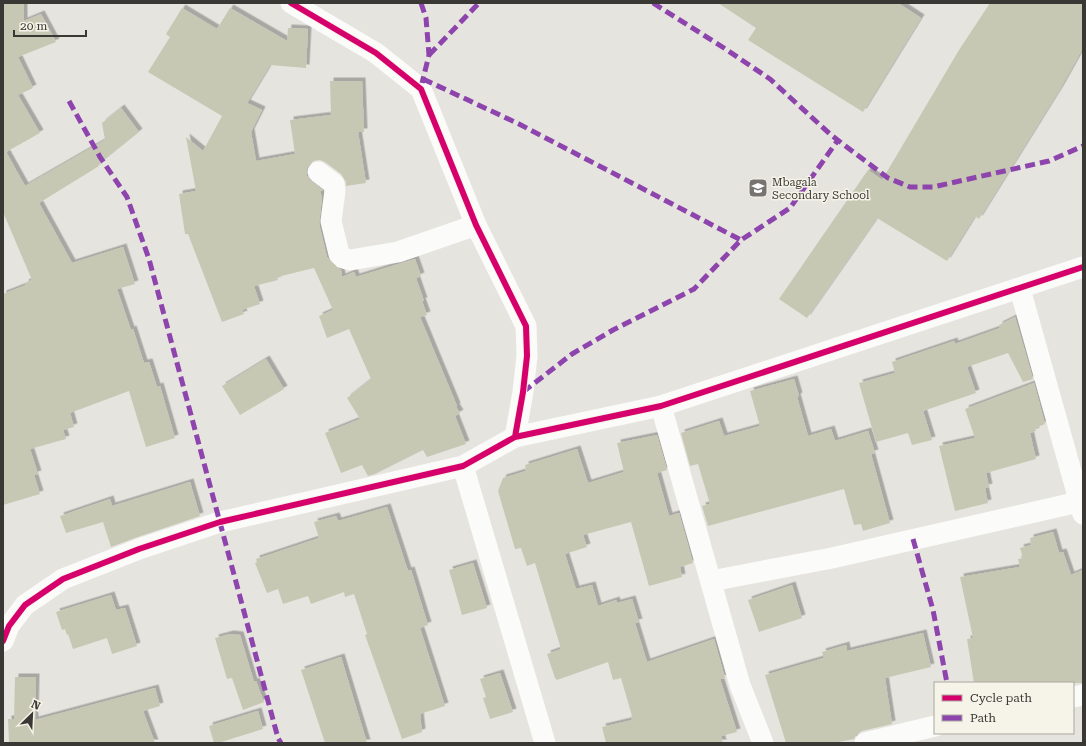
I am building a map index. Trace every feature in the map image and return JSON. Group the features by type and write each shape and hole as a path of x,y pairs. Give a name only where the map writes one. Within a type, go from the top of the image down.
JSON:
{"street":[{"path":"291,3 376,52 421,89 476,225 526,326 527,356 523,392 515,437"},
{"path":"318,172 334,184 335,190 331,221 339,254 343,258 350,260 398,252 476,225"},
{"path":"3,641 9,626 25,605 63,579 139,549 220,522 463,466 515,437 661,406 1083,267"},
{"path":"711,581 832,558 913,539 1082,505 1020,289"},
{"path":"661,406 740,686 763,743"},
{"path":"463,466 545,743"},
{"path":"865,743 934,726"}],"building":[{"path":"3,3 24,3 24,21 41,14 56,42 18,57 33,88 18,95 40,133 6,152 25,186 105,140 102,123 121,108 139,132 98,165 99,166 39,203 72,263 123,247 135,284 117,289 131,330 133,329 144,363 149,362 157,387 160,386 175,438 146,447 129,391 70,413 74,427 63,430 66,439 30,449 38,474 34,475 40,494 3,505 3,294 26,285 25,283 32,280 3,212"},
{"path":"718,3 898,3 921,18 863,112 748,40 756,28"},
{"path":"990,3 1083,3 1083,48 1060,89 979,219 975,216 947,261 877,218 807,318 779,299 868,170 882,180 959,50"},
{"path":"182,8 217,29 230,8 287,41 288,28 308,29 306,68 270,65 247,103 262,110 251,132 256,161 295,154 290,120 331,115 330,81 362,81 364,132 358,132 366,183 346,186 346,182 341,174 320,160 313,161 306,170 307,176 311,181 323,190 320,191 322,198 319,224 327,257 341,270 342,277 354,272 356,277 415,259 421,276 416,278 427,315 420,317 457,406 456,407 460,413 455,416 466,444 427,457 423,450 368,476 362,465 341,473 325,433 360,419 347,398 371,379 349,329 327,338 319,316 333,310 314,268 277,277 278,280 254,286 260,304 242,310 244,314 222,322 188,234 185,234 179,194 196,191 186,137 203,151 222,116 148,72 170,37 166,34"},
{"path":"1015,317 1033,379 1023,382 1008,353 967,367 976,393 923,411 932,440 912,445 908,433 876,442 859,383 895,373 892,362 954,341 955,344 1000,328 999,325"},
{"path":"266,359 284,389 240,415 222,386"},
{"path":"794,379 799,396 797,397 808,436 831,429 835,441 868,431 875,453 871,454 890,523 863,531 861,524 854,525 844,489 708,526 702,506 710,504 698,464 690,466 681,433 719,421 724,436 760,426 750,391"},
{"path":"1034,383 1045,424 1035,428 1036,431 1030,433 1036,459 986,473 989,487 985,488 988,503 955,511 939,446 975,438 965,409"},
{"path":"657,435 667,470 657,473 669,516 679,513 693,563 680,567 682,577 649,586 631,522 583,535 587,547 565,554 576,589 592,585 598,606 616,600 617,603 632,599 639,622 635,623 647,662 714,639 725,678 720,679 737,732 721,736 723,743 606,743 602,727 632,720 621,678 613,680 608,662 557,680 555,678 547,654 561,649 535,563 527,566 521,548 515,549 498,491 503,478 526,471 525,465 577,449 588,483 624,472 617,443"},
{"path":"190,482 200,516 111,547 103,522 66,533 60,516 110,499 112,506"},
{"path":"387,507 408,571 411,570 428,625 420,628 445,706 420,714 422,732 402,739 365,635 367,634 354,594 345,597 344,592 311,604 308,596 283,604 278,589 267,593 255,563 257,562 256,559 319,538 314,522 336,516 338,521"},
{"path":"1053,532 1059,553 1063,552 1071,575 1083,570 1083,683 974,682 967,639 973,638 960,577 1020,567 1018,559 1023,558 1020,548 1031,545 1030,538"},
{"path":"473,563 487,608 462,615 449,570"},
{"path":"792,585 802,618 759,632 748,600"},
{"path":"111,595 116,610 125,608 137,646 112,654 107,638 73,649 68,634 67,635 65,629 62,630 56,612"},
{"path":"923,633 931,667 885,678 892,724 862,731 856,735 854,739 833,743 786,743 765,675 824,658 822,652 846,645 847,651"},
{"path":"230,634 240,635 254,682 256,681 264,702 243,710 232,678 227,679 215,638"},
{"path":"341,657 367,743 325,743 301,670"},
{"path":"500,673 513,712 490,719 483,698 486,697 480,679"},
{"path":"15,677 36,677 35,720 155,688 160,706 143,711 155,743 9,743 8,719 14,719"},
{"path":"258,711 263,729 214,743 209,726"}],"marked path":[{"path":"421,3 426,18 429,55 422,83"},
{"path":"429,55 479,3"},
{"path":"653,3 770,79 831,135 888,178 910,187 933,187 1049,161 1083,146"},
{"path":"423,79 519,124 741,240"},
{"path":"69,101 100,157 127,197 149,259 278,738 281,743"},
{"path":"523,392 572,354 613,330 694,289 741,240 790,208 838,140"},
{"path":"913,539 933,610 947,682"}],"cycle path":[{"path":"291,3 376,53 421,89 476,225 526,326 527,356 523,392 515,437"},
{"path":"3,641 9,626 25,605 63,579 139,549 220,522 463,466 515,437 661,406 1083,267"}],"place":[{"name":"Mbagala Secondary School","path":"758,188"}]}
